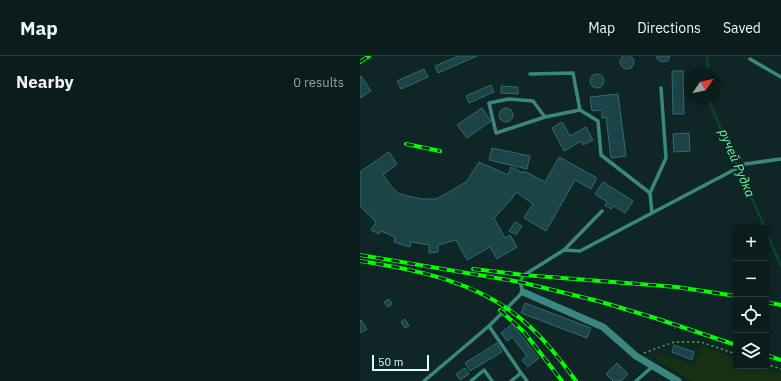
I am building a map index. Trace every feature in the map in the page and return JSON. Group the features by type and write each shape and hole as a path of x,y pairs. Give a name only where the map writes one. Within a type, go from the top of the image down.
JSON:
{"street":[{"path":"523,292 603,327 636,356 678,381"}],"lane":[{"path":"750,59 781,77"},
{"path":"530,74 573,74 580,110"},
{"path":"652,213 650,193 666,158 661,88"},
{"path":"545,117 534,101 509,99 489,103 496,133 545,117 580,110 598,121 601,155 650,193"},
{"path":"564,250 580,250 745,164 781,159"},
{"path":"424,381 489,326 523,292 520,282 524,275 564,250 602,211"},
{"path":"489,326 527,381"},
{"path":"639,380 653,366"},
{"path":"471,381 484,370 492,381"},
{"path":"511,381 521,373"},
{"path":"428,377 431,381"}],"path":[{"path":"636,356 674,342 701,342 733,353"},
{"path":"769,365 781,369"}],"green space":[{"path":"701,346 733,358 733,369 767,369 781,374 781,381 693,381 655,359 660,353 694,366"}],"building":[{"path":"624,55 630,55 634,59 634,65 630,69 624,69 620,65 620,59"},
{"path":"458,56 477,56 438,73 435,66"},
{"path":"657,56 670,56 668,61 662,62 657,59"},
{"path":"424,69 428,77 401,89 397,81"},
{"path":"672,71 683,71 684,114 673,114"},
{"path":"597,74 602,76 604,81 602,86 597,88 592,86 590,81 592,76"},
{"path":"361,76 371,91 360,98 360,77"},
{"path":"491,85 494,92 469,103 466,96"},
{"path":"501,86 518,87 518,94 501,93"},
{"path":"618,94 626,156 611,158 606,117 602,118 602,110 592,111 590,97"},
{"path":"482,108 491,121 467,138 457,125"},
{"path":"503,108 509,108 513,112 513,118 509,122 503,122 499,118 499,112"},
{"path":"562,122 570,136 586,127 593,140 583,145 581,141 564,151 552,128"},
{"path":"689,133 690,151 674,152 673,134"},
{"path":"492,148 530,156 527,169 489,160"},
{"path":"389,152 397,164 383,175 390,185 398,193 422,199 436,199 467,181 479,162 508,175 511,167 523,173 524,171 545,182 559,157 597,178 591,189 575,180 546,231 524,218 533,204 516,192 511,200 494,218 505,238 510,235 517,247 497,259 490,247 467,260 456,240 438,245 438,252 429,253 429,245 411,242 410,247 394,242 395,237 381,231 379,234 371,230 376,222 360,206 360,172"},
{"path":"603,182 633,201 625,213 614,206 611,209 605,205 607,202 595,194"},
{"path":"515,222 522,226 516,235 509,231"},
{"path":"389,299 392,304 388,307 384,302"},
{"path":"525,303 591,328 587,338 521,313"},
{"path":"405,319 409,326 405,328 401,322"},
{"path":"361,320 367,329 360,333 360,321"},
{"path":"512,324 539,358 528,367 522,360 527,356 512,337 507,341 501,333"},
{"path":"497,343 502,352 470,371 465,363"},
{"path":"674,345 694,352 692,360 672,352"},
{"path":"617,363 628,374 621,381 613,381 606,374"},
{"path":"465,368 469,374 460,380 456,374"}],"waterway":[{"name":"ручей Рудка","path":"707,56 708,68"},
{"name":"ручей Рудка","path":"710,104 764,225"},
{"name":"ручей Рудка","path":"769,238 781,266"}],"railway":[{"path":"360,62 369,56"},
{"path":"406,144 440,151"},
{"path":"360,255 520,282 598,301 733,344"},
{"path":"360,261 427,274 471,289 491,299 510,311 535,331 554,352 576,381"},
{"path":"473,269 524,275 677,287 733,296"},
{"path":"769,303 781,305"},
{"path":"500,310 524,332 562,381"},
{"path":"769,356 781,360"}]}
